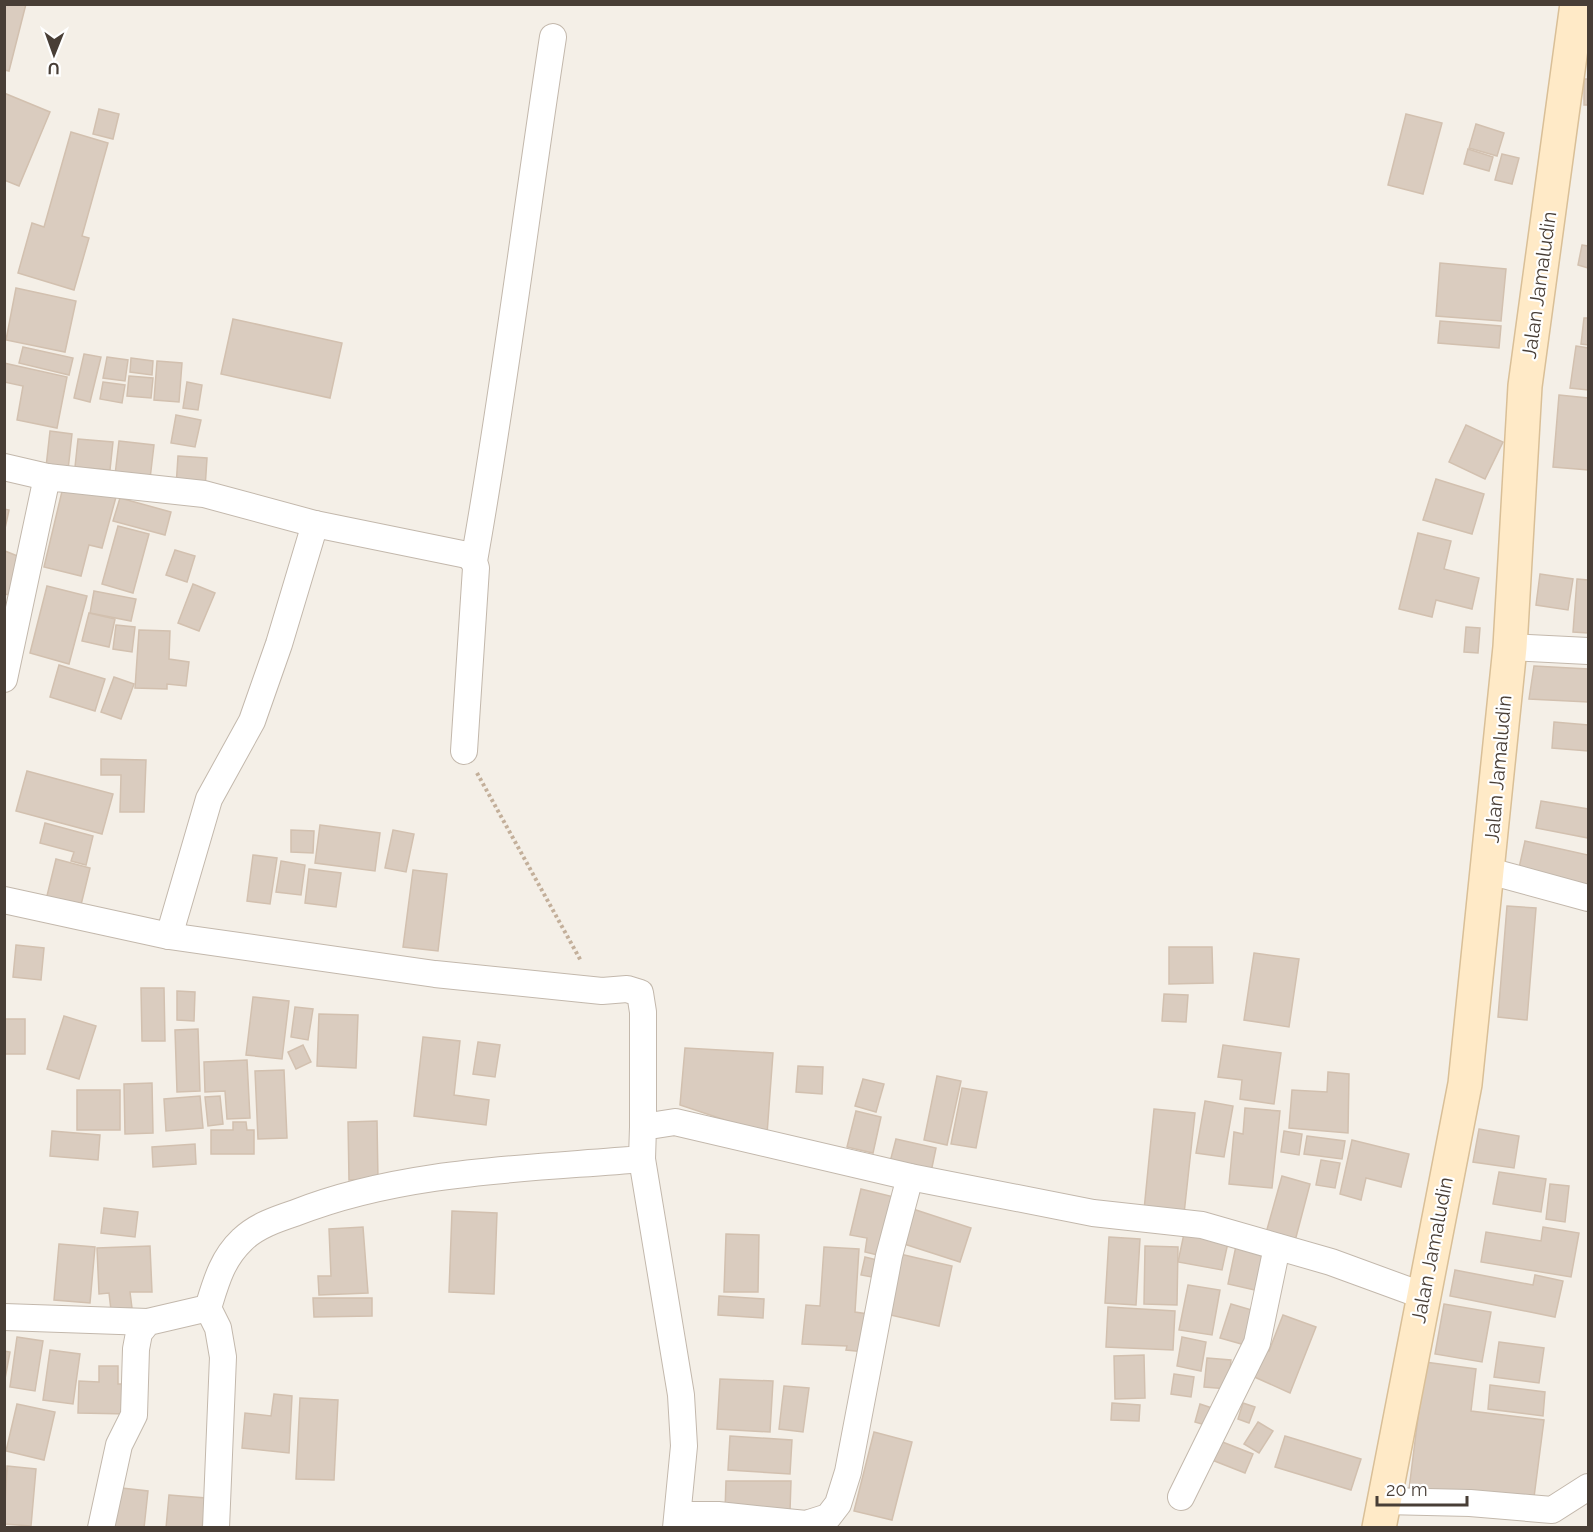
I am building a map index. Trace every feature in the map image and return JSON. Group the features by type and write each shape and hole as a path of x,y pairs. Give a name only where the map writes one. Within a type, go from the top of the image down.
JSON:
{"street":[{"name":"Jalan Jamaludin","path":"1381,1514 1465,1084 1489,870 1510,647 1525,386 1577,4"},
{"path":"464,751 476,568 474,561 499,422 519,254 553,38"},
{"path":"4,467 47,477 204,494 315,524 467,555 474,561"},
{"path":"4,679 47,477"},
{"path":"169,936 208,799 252,721 279,644 315,524"},
{"path":"1510,647 1588,651"},
{"path":"1489,870 1588,898"},
{"path":"4,900 169,936 435,974 602,991 627,989 640,993 643,1012 642,1159 681,1395 684,1446 678,1521 718,1515 809,1526 828,1517 838,1504 845,1489 889,1256 910,1177"},
{"path":"643,1127 675,1122 910,1177 1093,1213 1202,1225 1331,1262 1424,1296"},
{"path":"216,1527 223,1357 218,1328 208,1308 221,1266 243,1239 265,1224 306,1208 393,1185 448,1177 642,1159"},
{"path":"1181,1497 1257,1343 1277,1247"},
{"path":"4,1317 148,1322 208,1308"},
{"path":"101,1527 118,1445 134,1415 136,1349 139,1333 148,1322"},
{"path":"1381,1514 1470,1503 1552,1510 1588,1487"}],"path":[{"path":"464,751 582,962 602,991"}],"building":[{"path":"4,4 26,4 9,71 4,70"},
{"path":"1584,79 1588,79 1588,105 1584,105"},
{"path":"4,93 50,112 19,186 4,180"},
{"path":"99,109 119,114 113,139 93,134"},
{"path":"1406,114 1442,123 1423,194 1388,185"},
{"path":"1476,124 1504,133 1497,156 1469,148"},
{"path":"71,132 108,143 82,236 89,238 74,290 18,273 32,223 44,227"},
{"path":"1468,149 1493,157 1489,171 1464,164"},
{"path":"1502,154 1519,158 1512,184 1495,180"},
{"path":"1582,245 1588,246 1588,268 1578,265"},
{"path":"1440,263 1506,269 1501,321 1436,316"},
{"path":"16,288 76,301 65,352 6,340"},
{"path":"1584,318 1588,318 1588,345 1581,344"},
{"path":"233,319 342,343 330,398 221,374"},
{"path":"1440,321 1501,326 1499,348 1438,343"},
{"path":"1576,346 1588,348 1588,390 1570,388"},
{"path":"23,347 73,358 69,375 19,363"},
{"path":"84,354 101,357 90,402 74,398"},
{"path":"107,357 128,360 125,381 103,378"},
{"path":"131,358 153,361 152,375 130,372"},
{"path":"157,361 182,363 179,402 154,400"},
{"path":"4,363 67,377 57,428 17,420 23,386 4,382"},
{"path":"129,376 153,378 151,398 127,396"},
{"path":"103,382 125,385 122,403 100,399"},
{"path":"187,382 202,385 198,410 183,408"},
{"path":"1559,395 1588,398 1588,470 1553,467"},
{"path":"176,415 201,420 195,447 171,443"},
{"path":"1466,425 1503,442 1485,479 1449,462"},
{"path":"50,431 72,434 68,470 46,467"},
{"path":"78,439 113,442 110,470 75,467"},
{"path":"119,441 154,445 150,479 115,475"},
{"path":"178,456 207,458 205,489 176,487"},
{"path":"1436,479 1484,494 1472,534 1423,520"},
{"path":"64,483 116,497 102,548 89,545 81,576 44,567"},
{"path":"120,498 171,512 165,535 113,521"},
{"path":"4,509 9,510 4,533"},
{"path":"118,526 149,534 133,593 102,584"},
{"path":"1418,533 1451,541 1444,569 1479,578 1472,609 1436,600 1432,617 1399,609"},
{"path":"175,550 195,556 187,582 166,575"},
{"path":"5,551 20,557 10,595 4,594"},
{"path":"1540,574 1573,579 1568,610 1536,605"},
{"path":"1577,579 1588,580 1588,633 1573,632"},
{"path":"193,584 215,593 199,631 178,623"},
{"path":"47,586 87,596 69,664 30,653"},
{"path":"94,591 136,599 131,621 90,613"},
{"path":"89,613 115,619 109,647 82,641"},
{"path":"116,625 135,627 132,652 113,649"},
{"path":"1466,627 1480,628 1478,653 1464,652"},
{"path":"139,630 170,631 169,659 189,662 186,686 167,684 167,689 135,688"},
{"path":"59,665 105,679 95,711 50,697"},
{"path":"1534,666 1588,669 1588,702 1529,699"},
{"path":"114,677 134,684 121,719 101,712"},
{"path":"1554,722 1588,725 1588,751 1552,748"},
{"path":"101,759 146,760 144,812 120,812 121,775 101,775"},
{"path":"27,771 113,794 102,834 16,811"},
{"path":"1541,801 1588,809 1588,838 1536,828"},
{"path":"45,823 93,836 86,865 71,861 74,852 40,843"},
{"path":"320,825 380,833 375,871 315,863"},
{"path":"291,830 314,831 313,853 291,852"},
{"path":"393,830 414,834 406,872 385,868"},
{"path":"1525,841 1588,855 1588,892 1517,877"},
{"path":"253,855 277,858 270,904 247,901"},
{"path":"56,859 90,868 79,913 45,904"},
{"path":"281,861 305,865 301,895 276,892"},
{"path":"309,869 341,873 336,907 305,903"},
{"path":"413,870 447,874 438,951 403,947"},
{"path":"1507,906 1536,908 1527,1020 1498,1017"},
{"path":"16,945 44,948 41,980 13,977"},
{"path":"1169,947 1212,947 1213,983 1169,984"},
{"path":"1254,953 1299,959 1289,1027 1244,1020"},
{"path":"141,988 164,988 165,1041 142,1041"},
{"path":"177,991 195,992 194,1021 177,1020"},
{"path":"1164,994 1188,995 1186,1022 1162,1021"},
{"path":"253,997 289,1001 282,1059 246,1055"},
{"path":"295,1007 313,1009 308,1040 291,1037"},
{"path":"319,1014 358,1015 356,1068 317,1066"},
{"path":"64,1016 96,1026 79,1079 47,1069"},
{"path":"4,1019 25,1019 25,1054 4,1054"},
{"path":"198,1029 200,1091 177,1092 175,1030"},
{"path":"423,1037 460,1041 454,1095 489,1100 486,1125 414,1116"},
{"path":"478,1042 500,1045 495,1077 473,1074"},
{"path":"303,1045 311,1062 296,1069 288,1052"},
{"path":"1223,1045 1281,1053 1274,1104 1240,1099 1242,1080 1218,1077"},
{"path":"685,1048 773,1053 767,1134 680,1105"},
{"path":"247,1060 250,1118 227,1119 225,1091 205,1092 204,1062"},
{"path":"798,1066 823,1067 822,1094 796,1092"},
{"path":"284,1070 287,1138 258,1139 255,1071"},
{"path":"1328,1072 1349,1074 1348,1133 1289,1128 1292,1090 1327,1092"},
{"path":"937,1076 961,1081 947,1145 924,1140"},
{"path":"863,1079 884,1084 876,1112 855,1106"},
{"path":"152,1083 153,1133 125,1134 124,1084"},
{"path":"962,1088 987,1092 976,1148 951,1144"},
{"path":"77,1090 120,1090 120,1130 77,1130"},
{"path":"200,1096 203,1128 166,1131 164,1099"},
{"path":"220,1096 223,1124 208,1126 205,1097"},
{"path":"1205,1101 1233,1106 1224,1157 1196,1153"},
{"path":"1245,1108 1280,1111 1272,1188 1229,1184 1234,1132 1243,1134"},
{"path":"1154,1109 1195,1113 1184,1214 1144,1210"},
{"path":"856,1111 881,1117 873,1153 847,1147"},
{"path":"377,1121 378,1180 349,1180 348,1122"},
{"path":"233,1122 246,1122 247,1130 254,1130 254,1154 211,1154 211,1130 233,1130"},
{"path":"1479,1129 1519,1136 1514,1168 1473,1162"},
{"path":"52,1131 100,1135 98,1160 50,1156"},
{"path":"1284,1131 1302,1134 1299,1155 1281,1152"},
{"path":"1307,1136 1345,1141 1342,1159 1304,1154"},
{"path":"896,1139 936,1148 931,1172 890,1162"},
{"path":"1352,1140 1409,1154 1401,1187 1366,1178 1361,1200 1340,1194"},
{"path":"195,1144 196,1164 153,1167 152,1147"},
{"path":"1321,1160 1340,1163 1335,1188 1316,1185"},
{"path":"1499,1172 1546,1179 1541,1212 1493,1204"},
{"path":"1282,1176 1310,1184 1295,1241 1266,1233"},
{"path":"1550,1184 1569,1186 1565,1222 1546,1219"},
{"path":"861,1189 898,1198 882,1256 865,1252 867,1238 850,1235"},
{"path":"104,1208 138,1212 135,1237 101,1233"},
{"path":"913,1209 971,1228 960,1262 901,1243"},
{"path":"452,1211 497,1213 494,1294 449,1292"},
{"path":"363,1227 368,1293 319,1295 318,1276 331,1276 329,1229"},
{"path":"1543,1227 1579,1233 1571,1277 1481,1262 1486,1232 1541,1241"},
{"path":"1185,1229 1229,1238 1222,1270 1178,1262"},
{"path":"726,1234 759,1235 758,1292 724,1292"},
{"path":"1109,1237 1140,1239 1136,1305 1105,1303"},
{"path":"59,1244 95,1247 90,1303 54,1300"},
{"path":"150,1246 152,1292 130,1292 132,1308 111,1310 109,1293 99,1294 97,1248"},
{"path":"1145,1246 1178,1247 1177,1305 1144,1304"},
{"path":"1236,1246 1272,1253 1264,1292 1228,1284"},
{"path":"824,1247 859,1249 855,1312 868,1314 865,1352 846,1350 847,1346 802,1344 806,1305 820,1306"},
{"path":"900,1254 952,1266 939,1326 886,1314"},
{"path":"865,1257 881,1261 877,1278 861,1275"},
{"path":"1455,1270 1533,1285 1535,1275 1563,1281 1555,1317 1450,1296"},
{"path":"1188,1285 1220,1290 1212,1335 1179,1330"},
{"path":"719,1296 764,1299 763,1318 718,1315"},
{"path":"313,1298 372,1298 372,1316 314,1317"},
{"path":"1231,1304 1255,1311 1245,1345 1220,1338"},
{"path":"1444,1304 1491,1312 1482,1362 1435,1354"},
{"path":"1108,1307 1175,1311 1173,1350 1106,1347"},
{"path":"1283,1315 1316,1327 1290,1393 1250,1375 1258,1348 1269,1351"},
{"path":"17,1337 43,1341 35,1391 10,1387"},
{"path":"1182,1337 1206,1342 1201,1371 1177,1366"},
{"path":"1499,1342 1544,1348 1539,1383 1494,1377"},
{"path":"50,1350 80,1354 73,1404 43,1400"},
{"path":"4,1351 10,1352 4,1384"},
{"path":"1144,1355 1145,1398 1115,1399 1114,1356"},
{"path":"1207,1358 1231,1360 1228,1389 1204,1387"},
{"path":"1425,1362 1476,1369 1471,1411 1544,1420 1533,1505 1409,1489"},
{"path":"99,1366 118,1366 118,1384 130,1384 129,1414 78,1413 79,1381 99,1382"},
{"path":"1174,1374 1194,1377 1191,1397 1171,1394"},
{"path":"720,1379 773,1381 770,1432 717,1429"},
{"path":"1490,1385 1545,1392 1543,1416 1488,1409"},
{"path":"784,1386 809,1388 803,1432 779,1429"},
{"path":"274,1394 292,1396 289,1453 242,1448 245,1413 271,1416"},
{"path":"300,1398 338,1400 334,1480 296,1479"},
{"path":"1112,1403 1140,1405 1139,1421 1111,1420"},
{"path":"1243,1403 1255,1407 1249,1423 1238,1419"},
{"path":"17,1404 55,1412 44,1460 6,1451"},
{"path":"1200,1404 1218,1410 1212,1427 1195,1422"},
{"path":"1258,1422 1273,1431 1259,1453 1244,1444"},
{"path":"874,1432 912,1442 892,1520 854,1511"},
{"path":"730,1436 792,1440 790,1474 728,1470"},
{"path":"1285,1436 1361,1459 1351,1490 1275,1467"},
{"path":"1220,1441 1253,1454 1245,1473 1212,1460"},
{"path":"7,1466 36,1469 31,1526 4,1524"},
{"path":"726,1481 791,1481 790,1511 725,1511"},
{"path":"113,1487 148,1491 144,1528 109,1528"},
{"path":"169,1495 206,1498 202,1528 166,1528"}]}
